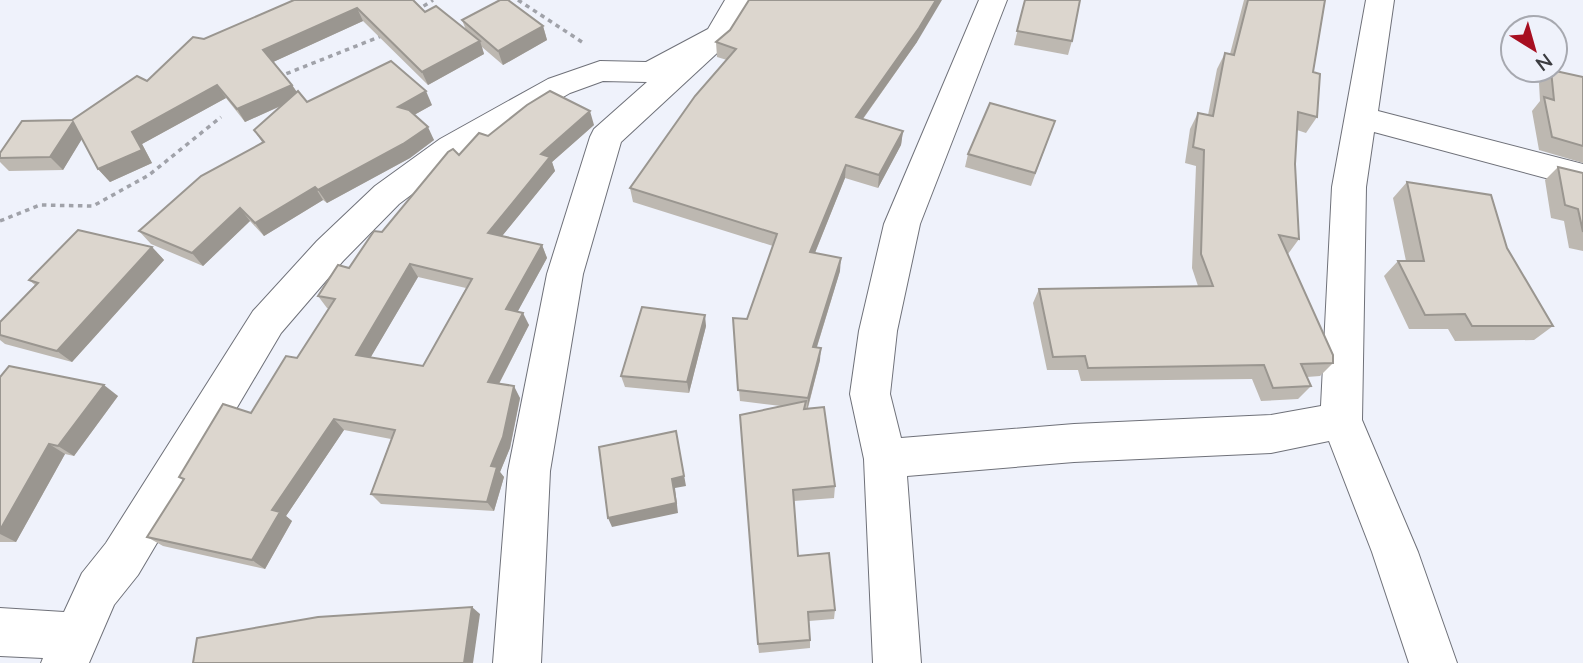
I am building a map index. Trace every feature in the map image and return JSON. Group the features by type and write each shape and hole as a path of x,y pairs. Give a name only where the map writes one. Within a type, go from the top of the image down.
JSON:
{"street":[{"path":"517,663 529,471 565,274 606,137 719,35 739,0"},
{"path":"897,663 884,458 870,394 878,331 902,223 993,0"},
{"path":"1380,0 1363,118 1349,187 1341,420 1395,552 1433,663"},
{"path":"0,632 71,650 98,589 122,558 267,322 330,251 387,195 452,147 559,86 600,71 650,72 719,35"},
{"path":"1363,118 1579,174"},
{"path":"884,458 1074,443 1271,434 1341,420"}],"path":[{"path":"408,18 433,0"},
{"path":"518,0 622,72"},
{"path":"277,77 344,53 386,34"},
{"path":"0,221 40,205 93,206 149,174 220,117"}],"building":[{"path":"294,0 413,0 425,12 436,6 480,41 422,72 357,8 263,50 292,85 237,109 217,85 132,132 142,150 98,169 73,122 50,157 0,158 0,153 22,121 72,120 137,76 147,81 193,37 204,39"},
{"path":"500,0 508,0 543,26 498,51 462,20"},
{"path":"749,0 936,0 856,117 903,131 879,175 846,165 810,252 841,258 813,347 821,348 808,398 738,390 733,318 747,319 777,234 630,188 695,96 736,49 716,42 730,30"},
{"path":"1025,0 1080,0 1072,41 1017,31"},
{"path":"1248,0 1325,0 1313,72 1320,74 1317,117 1298,112 1295,164 1299,239 1279,235 1333,355 1333,363 1301,364 1311,386 1273,388 1264,365 1088,368 1085,356 1053,357 1039,289 1213,286 1201,254 1204,150 1193,147 1198,113 1213,116 1225,53 1234,55"},
{"path":"391,61 426,91 398,107 409,110 428,127 403,144 318,190 315,187 255,223 240,208 192,253 139,231 201,176 264,142 254,130 298,91 307,102"},
{"path":"1569,74 1583,77 1583,146 1552,137 1544,97 1554,100 1552,84 1569,84"},
{"path":"550,91 590,111 541,154 550,157 488,233 542,245 506,309 523,313 488,382 514,386 503,437 491,466 497,467 487,502 371,494 395,430 334,419 272,510 280,512 252,560 147,537 184,479 179,477 223,404 251,413 286,356 297,358 335,299 318,296 338,265 349,268 374,231 382,232 448,152 453,149 459,155 479,133 488,136 527,105","holes":["410,264 472,279 423,366 356,355"]},
{"path":"990,103 1055,121 1035,173 968,154"},
{"path":"1558,167 1583,173 1583,232 1578,209 1565,205"},
{"path":"1407,182 1491,195 1507,248 1553,326 1472,326 1465,314 1425,315 1398,261 1424,261"},
{"path":"78,230 152,247 57,351 0,335 0,322 38,283 29,280"},
{"path":"642,307 705,315 687,382 621,376"},
{"path":"9,366 104,385 58,446 49,444 0,530 0,377"},
{"path":"806,401 804,409 824,407 835,486 793,490 798,556 829,553 835,610 808,612 810,640 758,644 740,415"},
{"path":"676,431 684,476 672,479 676,503 608,518 599,447"},
{"path":"472,607 464,663 193,663 197,638 318,617"}]}
